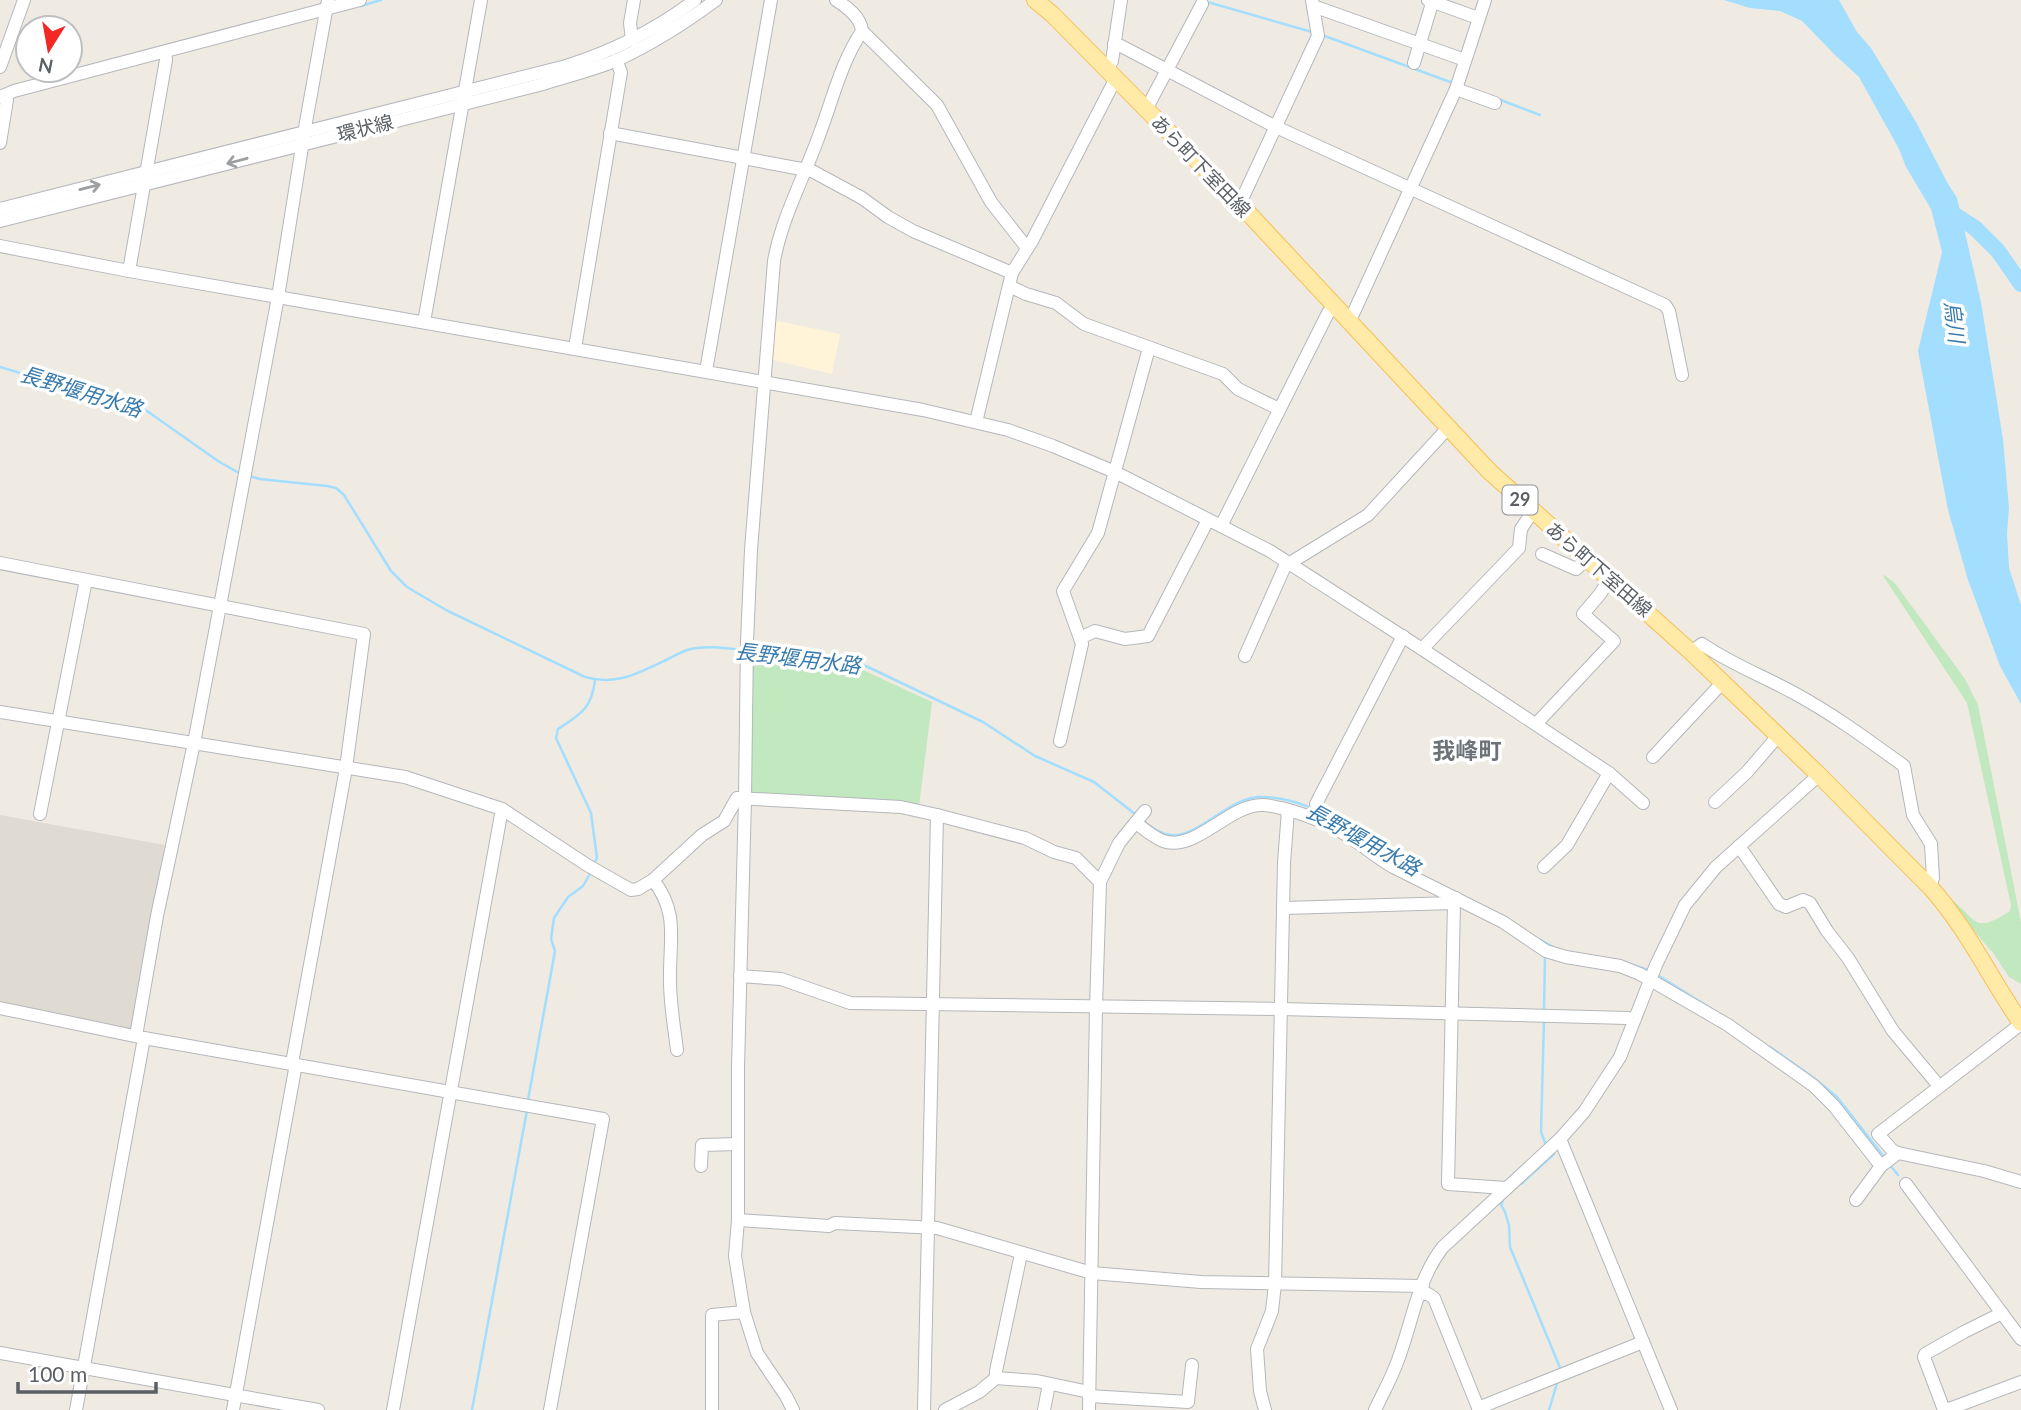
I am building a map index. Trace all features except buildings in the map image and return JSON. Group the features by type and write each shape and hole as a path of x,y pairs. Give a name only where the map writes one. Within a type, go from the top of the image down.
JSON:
{"main road":[{"name":"あら町下室田線","path":"1035,0 1238,202 1489,471 1691,652 1930,887 2013,995 2021,1023"}],"street":[{"path":"0,67 24,0"},
{"path":"0,143 7,100 3,96 14,91 165,52 328,4 360,0"},
{"path":"424,322 481,0"},
{"path":"632,40 630,23 634,0"},
{"name":"環状線","path":"0,221 145,179 464,97 566,66 632,40 695,0"},
{"name":"環状線","path":"464,97 543,83 615,60 670,32 716,0"},
{"path":"706,371 771,0"},
{"path":"793,1410 757,1353 744,1312 735,1256 738,1220 746,650 751,550 776,251 821,131 838,77 862,31 855,16 836,0"},
{"path":"976,422 1011,279 1111,74 1121,0"},
{"path":"1348,320 1455,89 1485,0"},
{"path":"1414,63 1431,1 1478,18"},
{"path":"1312,3 1465,60"},
{"path":"1238,202 1243,197 1318,36 1312,3"},
{"path":"76,1410 140,1037 157,916 194,743 245,474 328,4"},
{"path":"1145,108 1202,4"},
{"path":"862,31 936,105 991,202 1027,248"},
{"path":"1114,44 1276,127 1665,305 1669,311 1682,375"},
{"path":"130,271 166,60 165,52"},
{"path":"575,348 621,72 615,60"},
{"path":"1455,89 1494,103"},
{"path":"610,132 812,171 862,198 913,231 1011,279 1026,294 1056,303 1084,324 1223,374 1238,389 1279,409"},
{"name":"環状線","path":"0,209 145,179"},
{"path":"0,246 923,410 976,422 1053,446 1115,472 1289,562 1609,773 1643,803"},
{"path":"1221,526 1328,313 1334,307"},
{"path":"1060,741 1081,650 1080,638 1063,591 1098,533 1149,348"},
{"path":"1245,656 1285,566 1368,515 1447,429"},
{"path":"1422,649 1519,548 1521,529 1533,511"},
{"path":"1080,638 1095,631 1125,639 1148,636 1208,520"},
{"path":"1542,554 1576,569 1587,559"},
{"path":"0,564 364,634 346,768 233,1410"},
{"path":"1536,724 1614,642 1583,614 1610,578"},
{"path":"40,814 86,580"},
{"path":"1316,804 1403,636"},
{"path":"1691,652 1702,644 1733,663 1791,691 1853,729 1903,766 1913,814 1931,844 1933,878 1930,887"},
{"path":"1653,757 1722,683"},
{"path":"0,712 405,776 502,809 631,890 653,880 702,835 724,821 737,798 901,807 937,815 1025,838 1054,852 1076,858 1100,882"},
{"path":"1715,802 1747,772 1778,736"},
{"path":"1544,867 1567,845 1609,773"},
{"path":"1375,1410 1398,1361 1430,1266 1443,1247 1560,1139 1584,1112 1620,1057 1650,979 1685,905 1707,876 1819,775"},
{"path":"1089,1410 1100,882 1119,842 1140,817 1157,838 1175,843 1188,839 1245,808 1262,805 1288,810 1328,825 1393,867 1455,901 1503,922 1546,951 1620,966 1650,979 1728,1025 1805,1078 1834,1106 1881,1166"},
{"path":"393,1410 502,809"},
{"path":"1265,1410 1260,1391 1257,1349 1272,1311 1275,1284 1284,863 1288,810"},
{"path":"924,1410 937,815"},
{"path":"1740,846 1779,904 1786,907 1803,900 1810,903 1893,1031 1939,1086"},
{"path":"653,880 663,893 670,913 669,975 677,1050"},
{"path":"1284,908 1455,901"},
{"path":"1455,901 1448,1184 1506,1188"},
{"path":"740,976 781,979 850,1003 1281,1009 1633,1020"},
{"path":"0,1008 140,1037 603,1119 550,1410"},
{"path":"2021,1023 1878,1134 1898,1153 1984,1171 2021,1182"},
{"path":"1560,1139 1671,1410"},
{"path":"701,1166 702,1145 738,1144"},
{"path":"1856,1200 1881,1166 1898,1153"},
{"path":"1906,1184 2021,1339"},
{"path":"738,1220 829,1226 835,1223 937,1228 1091,1273 1201,1282 1422,1290 1434,1298 1479,1409 1643,1342"},
{"path":"996,1378 1021,1254"},
{"path":"712,1410 712,1315 744,1312"},
{"path":"2002,1313 1964,1332 1924,1357 1945,1410 2021,1382"},
{"path":"0,1353 318,1410"},
{"path":"945,1410 979,1392 996,1378 1049,1384 1089,1394 1190,1406 1192,1365"},
{"path":"1044,1410 1049,1384"}],"shaded area":[{"path":"773,320 840,334 832,374 769,359"},
{"path":"0,815 165,845 132,1029 0,1002"}],"green space":[{"path":"1882,574 1894,582 1965,679 1978,705 2021,922 2021,984 2009,977 1994,954 1943,895 1979,923 1987,923 2010,911 2011,905 1967,703"},
{"path":"751,654 865,671 932,702 919,806 752,797"}],"water":[{"name":"烏川","path":"1724,0 1839,0 1916,122 1957,198 1981,302 2003,439 2009,508 2009,568 2021,605 2021,704 2000,666 1968,580 1948,510 1918,351 1942,252 1931,209 1859,77 1802,21 1780,11 1750,8"}],"waterway":[{"path":"361,6 381,0"},
{"path":"1204,1 1312,32"},
{"path":"1322,35 1453,83"},
{"path":"1498,99 1540,115"},
{"path":"1944,208 1975,228 1998,251 2021,284"},
{"name":"長野堰用水路","path":"0,367 147,411 239,473"},
{"name":"長野堰用水路","path":"249,476 336,488 344,495 391,571 407,587 446,610 585,677 607,680 628,677 694,648 742,650"},
{"name":"長野堰用水路","path":"752,651 866,666 983,722 1035,756 1094,782 1135,814"},
{"path":"593,865 597,858 591,813 556,738 558,729 579,715 588,705 595,681"},
{"name":"長野堰用水路","path":"1143,821 1163,833 1181,834 1247,799 1277,798 1296,802 1332,818 1396,862"},
{"path":"528,1100 555,951 551,939 554,918 568,897 583,886 591,872"},
{"name":"長野堰用水路","path":"1541,940 1553,947"},
{"path":"1543,955 1544,1010"},
{"name":"長野堰用水路","path":"1624,962 1648,970"},
{"name":"長野堰用水路","path":"1659,976 1712,1009"},
{"path":"1544,1020 1541,1132 1546,1145"},
{"name":"長野堰用水路","path":"1770,1047 1837,1097 1885,1158"},
{"path":"472,1410 527,1110"},
{"path":"1521,1184 1554,1154"},
{"name":"長野堰用水路","path":"1890,1165 1898,1175"},
{"path":"1503,1200 1501,1205 1509,1225 1510,1247 1561,1370"},
{"path":"1549,1410 1558,1380"}],"district":[{"name":"我峰町","path":"1467,751"}]}
